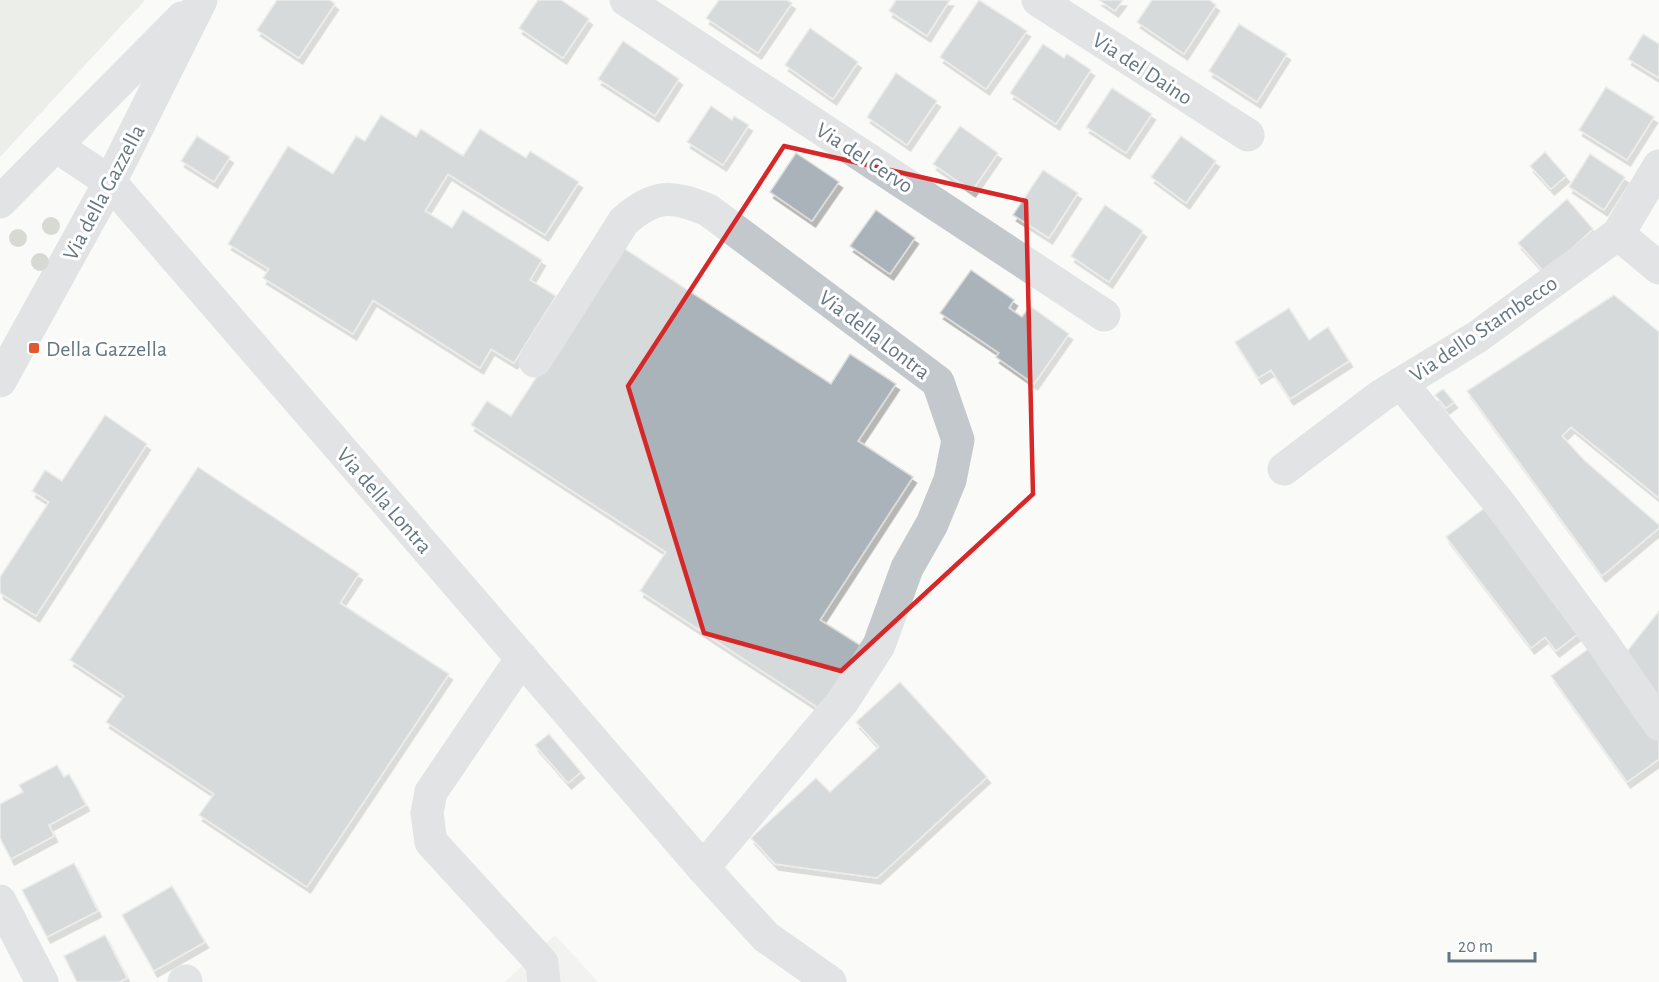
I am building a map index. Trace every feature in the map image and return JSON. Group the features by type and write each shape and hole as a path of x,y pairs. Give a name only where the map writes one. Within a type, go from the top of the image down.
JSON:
{"street":[{"name":"Via della Gazzella","path":"0,202 201,0"},
{"name":"Via della Gazzella","path":"0,381 110,182 201,0"},
{"name":"Via del Cervo","path":"626,0 1104,315"},
{"name":"Via del Daino","path":"1038,0 1248,135"},
{"name":"Via della Lontra","path":"56,146 110,182 702,868 766,937 830,982"},
{"name":"Via dello Stambecco","path":"1284,469 1401,383 1477,338 1618,234 1659,166"},
{"name":"Via della Lontra","path":"535,361 624,221 642,205 662,198 686,201 708,210 938,382 958,440 950,480 932,524 907,568 879,645 843,701 702,868"},
{"path":"1618,234 1659,268"},
{"path":"1401,383 1507,513 1659,724"},
{"path":"522,658 431,792 427,813 431,842 542,963 544,982"},
{"path":"0,901 42,982"}],"highlighted area":[{"path":"784,146 1026,201 1033,494 841,671 704,633 628,386"}],"shaded area":[{"path":"0,0 145,0 0,157"},
{"path":"555,935 598,982 505,982"}],"building":[{"path":"277,0 330,0 335,4 299,58 257,30"},
{"path":"538,0 561,0 589,19 563,58 519,28"},
{"path":"719,0 787,0 792,3 758,53 706,18"},
{"path":"896,0 950,0 927,36 889,11"},
{"path":"979,0 1027,31 986,89 940,57"},
{"path":"1099,0 1123,0 1115,11"},
{"path":"1152,0 1209,0 1216,5 1184,54 1137,22"},
{"path":"1239,24 1287,54 1257,102 1209,71"},
{"path":"810,28 858,62 833,99 785,65"},
{"path":"1643,34 1659,44 1659,78 1628,59"},
{"path":"623,41 679,79 655,116 598,79"},
{"path":"1043,44 1064,58 1067,54 1091,70 1056,124 1010,93"},
{"path":"896,73 937,101 907,145 867,117"},
{"path":"1606,87 1654,117 1627,160 1579,130"},
{"path":"1112,88 1152,114 1126,153 1086,127"},
{"path":"711,106 732,120 734,116 749,125 723,165 687,142"},
{"path":"381,115 416,137 421,129 463,156 480,129 526,158 530,151 579,182 545,235 448,174 425,211 452,228 463,210 542,260 530,280 556,296 514,363 491,349 480,368 373,300 353,334 263,278 269,269 228,244 288,146 333,174 356,136 365,141"},
{"path":"960,126 998,153 972,191 933,164"},
{"path":"197,136 230,157 214,182 181,161"},
{"path":"1181,136 1216,161 1186,203 1151,177"},
{"path":"1545,152 1566,176 1551,189 1530,166"},
{"path":"796,153 839,182 812,221 770,192"},
{"path":"1590,154 1625,177 1604,210 1569,187"},
{"path":"1043,170 1078,193 1049,238 1013,215"},
{"path":"1567,199 1593,229 1545,273 1518,243"},
{"path":"1105,205 1143,231 1109,282 1071,256"},
{"path":"876,210 915,238 890,274 850,246"},
{"path":"622,247 831,384 850,354 896,384 858,441 913,477 820,620 863,647 820,709 640,591 666,552 471,425 487,401 511,416"},
{"path":"971,270 1014,300 1009,308 1022,317 1030,306 1069,334 1034,384 996,357 999,353 940,313"},
{"path":"1614,295 1659,332 1659,498 1571,427 1562,436 1584,460 1659,525 1659,528 1602,576 1467,391"},
{"path":"1289,308 1309,340 1328,327 1349,361 1290,399 1271,370 1258,378 1235,342"},
{"path":"1443,389 1454,402 1446,408 1435,395"},
{"path":"105,415 147,444 36,616 0,593 0,577 49,502 32,491 45,470 62,481"},
{"path":"198,467 359,574 340,603 449,674 307,887 199,815 214,794 106,722 124,696 70,660"},
{"path":"1490,504 1579,633 1556,651 1545,637 1531,648 1446,537"},
{"path":"1659,611 1659,700 1625,654"},
{"path":"1591,647 1659,741 1659,759 1627,782 1551,676"},
{"path":"900,682 987,777 877,878 775,864 751,838 816,778 830,792 879,747 856,722"},
{"path":"549,734 581,772 568,783 535,745"},
{"path":"57,765 64,777 69,774 86,805 49,825 54,836 11,859 0,838 0,804 23,792 19,785"},
{"path":"74,863 98,911 47,937 22,890"},
{"path":"172,886 205,942 154,971 122,915"},
{"path":"105,935 127,978 119,982 77,982 64,956"}],"place":[{"name":"Della Gazzella","path":"34,348"}]}
